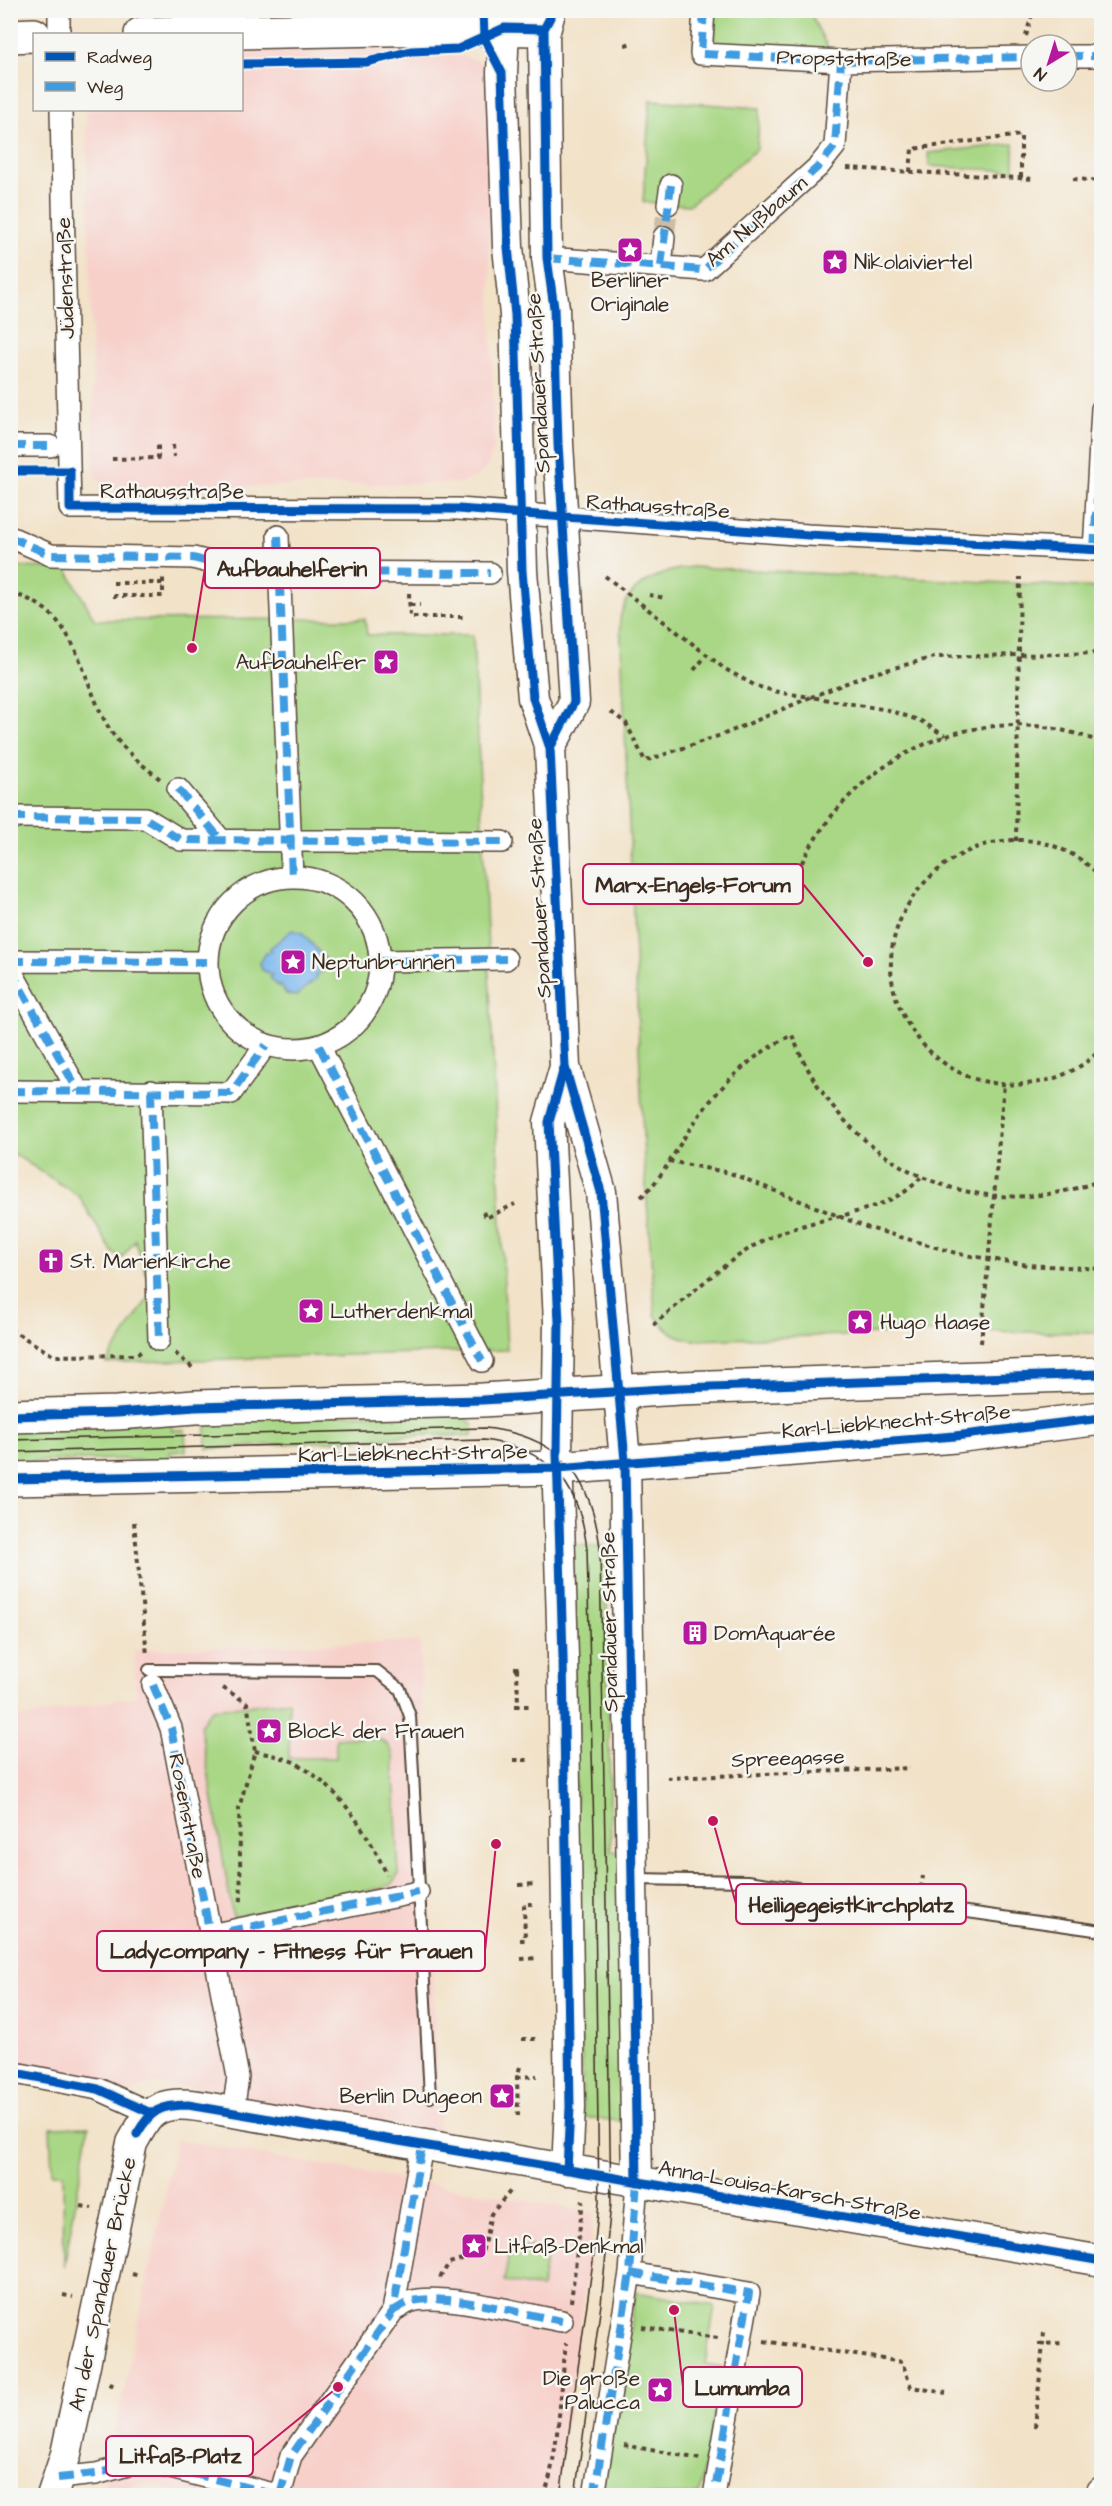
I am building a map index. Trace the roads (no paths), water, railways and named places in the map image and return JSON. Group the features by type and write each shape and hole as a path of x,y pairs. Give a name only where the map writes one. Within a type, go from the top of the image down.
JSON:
{"main road":[{"path":"165,33 504,19 547,20"},
{"path":"10,36 33,35"},
{"name":"Karl-Liebknecht-Straße","path":"10,1416 117,1413 195,1407 482,1400 620,1390 1101,1374"},
{"name":"Karl-Liebknecht-Straße","path":"10,1479 558,1468 956,1436 1096,1422"}],"street":[{"path":"59,10 59,33"},
{"name":"Propststraße","path":"704,10 701,54 841,61 1019,57"},
{"name":"Spandauer Straße","path":"504,19 502,73 508,247 515,315 520,514 533,698 550,748 565,1067 601,1192 612,1336 620,1390 625,1461 636,2182"},
{"name":"Spandauer Straße","path":"547,20 548,258 554,308 574,702 550,748"},
{"path":"1079,56 1101,56"},
{"name":"Am Nußbaum","path":"548,258 704,270 819,166 835,146 841,61"},
{"name":"Jüdenstraße","path":"60,446 61,111"},
{"path":"661,266 664,237"},
{"path":"1098,550 1101,409"},
{"path":"10,446 60,446"},
{"name":"Rathausstraße","path":"60,446 70,508 458,509 808,535 1098,550"},
{"path":"278,536 292,877"},
{"path":"10,537 51,555 193,558 248,572 490,573"},
{"path":"178,789 221,840"},
{"path":"10,817 145,818 181,840 502,842"},
{"path":"292,877 325,883 353,901 372,928 380,961 378,983 370,1004 357,1023 339,1037 319,1046 301,1050 266,1046 246,1035 223,1012 209,983 207,962 215,929 232,902 250,888 270,880 292,877"},
{"path":"380,961 506,959"},
{"path":"10,961 207,962"},
{"path":"10,969 78,1091"},
{"path":"10,1092 231,1093 266,1046"},
{"path":"319,1046 482,1361"},
{"name":"Spandauer Straße","path":"565,1067 549,1122 560,1322 558,1468 570,2096 567,2170"},
{"path":"151,1091 159,1340"},
{"name":"Rosenstraße","path":"151,1678 171,1728 238,2077 233,2112"},
{"path":"210,1935 241,1927 390,1901 418,1892"},
{"path":"10,2072 99,2089 151,2113"},
{"name":"Anna-Louisa-Karsch-Straße","path":"151,2113 168,2105 188,2105 233,2112 1101,2261"},
{"name":"An der Spandauer Brücke","path":"55,2487 66,2454 132,2143 151,2113"},
{"path":"393,2311 422,2146"},
{"path":"594,2496 630,2272 636,2182"},
{"path":"630,2272 749,2293 714,2496"},
{"path":"55,2487 143,2461 280,2495 291,2456 393,2311 410,2301 453,2301 566,2322"}],"lane":[{"path":"151,1678 377,1671 400,1689 410,1716 430,2097"},
{"path":"631,1879 748,1881 1101,1931"}],"water":[{"name":"Neptunbrunnen","path":"292,930 302,933 327,961 324,971 315,975 317,978 296,996 286,994 281,985 279,987 270,978 272,975 262,970 260,962 264,954 271,951 270,948"}],"tunnel":[{"path":"664,237 668,204"}],"tram line":[{"path":"10,1440 485,1428 511,1432 552,1450 579,1480 589,1499 600,1547 611,2204 601,2304 575,2496"},
{"path":"10,1452 484,1440 507,1445 544,1461 558,1473 569,1488 583,1525 587,1549 599,2202 594,2254 560,2496"},
{"path":"119,2496 145,2492 174,2496"}],"place":[{"name":"Berliner Originale","path":"630,250"},
{"name":"Nikolaiviertel","path":"835,262"},
{"name":"Aufbauhelferin","path":"192,648"},
{"name":"Aufbauhelfer","path":"386,662"},
{"name":"Neptunbrunnen","path":"293,962"},
{"name":"Marx-Engels-Forum","path":"868,962"},
{"name":"St. Marienkirche","path":"51,1261"},
{"name":"Lutherdenkmal","path":"311,1311"},
{"name":"Hugo Haase","path":"860,1322"},
{"name":"DomAquarée","path":"695,1633"},
{"name":"Block der Frauen","path":"269,1731"},
{"name":"Heiligegeistkirchplatz","path":"713,1821"},
{"name":"Ladycompany - Fitness für Frauen","path":"496,1844"},
{"name":"Berlin Dungeon","path":"502,2096"},
{"name":"Litfaß-Denkmal","path":"474,2246"},
{"name":"Lumumba","path":"674,2310"},
{"name":"Litfaß-Platz","path":"338,2387"},
{"name":"Die große Palucca","path":"660,2390"}]}
